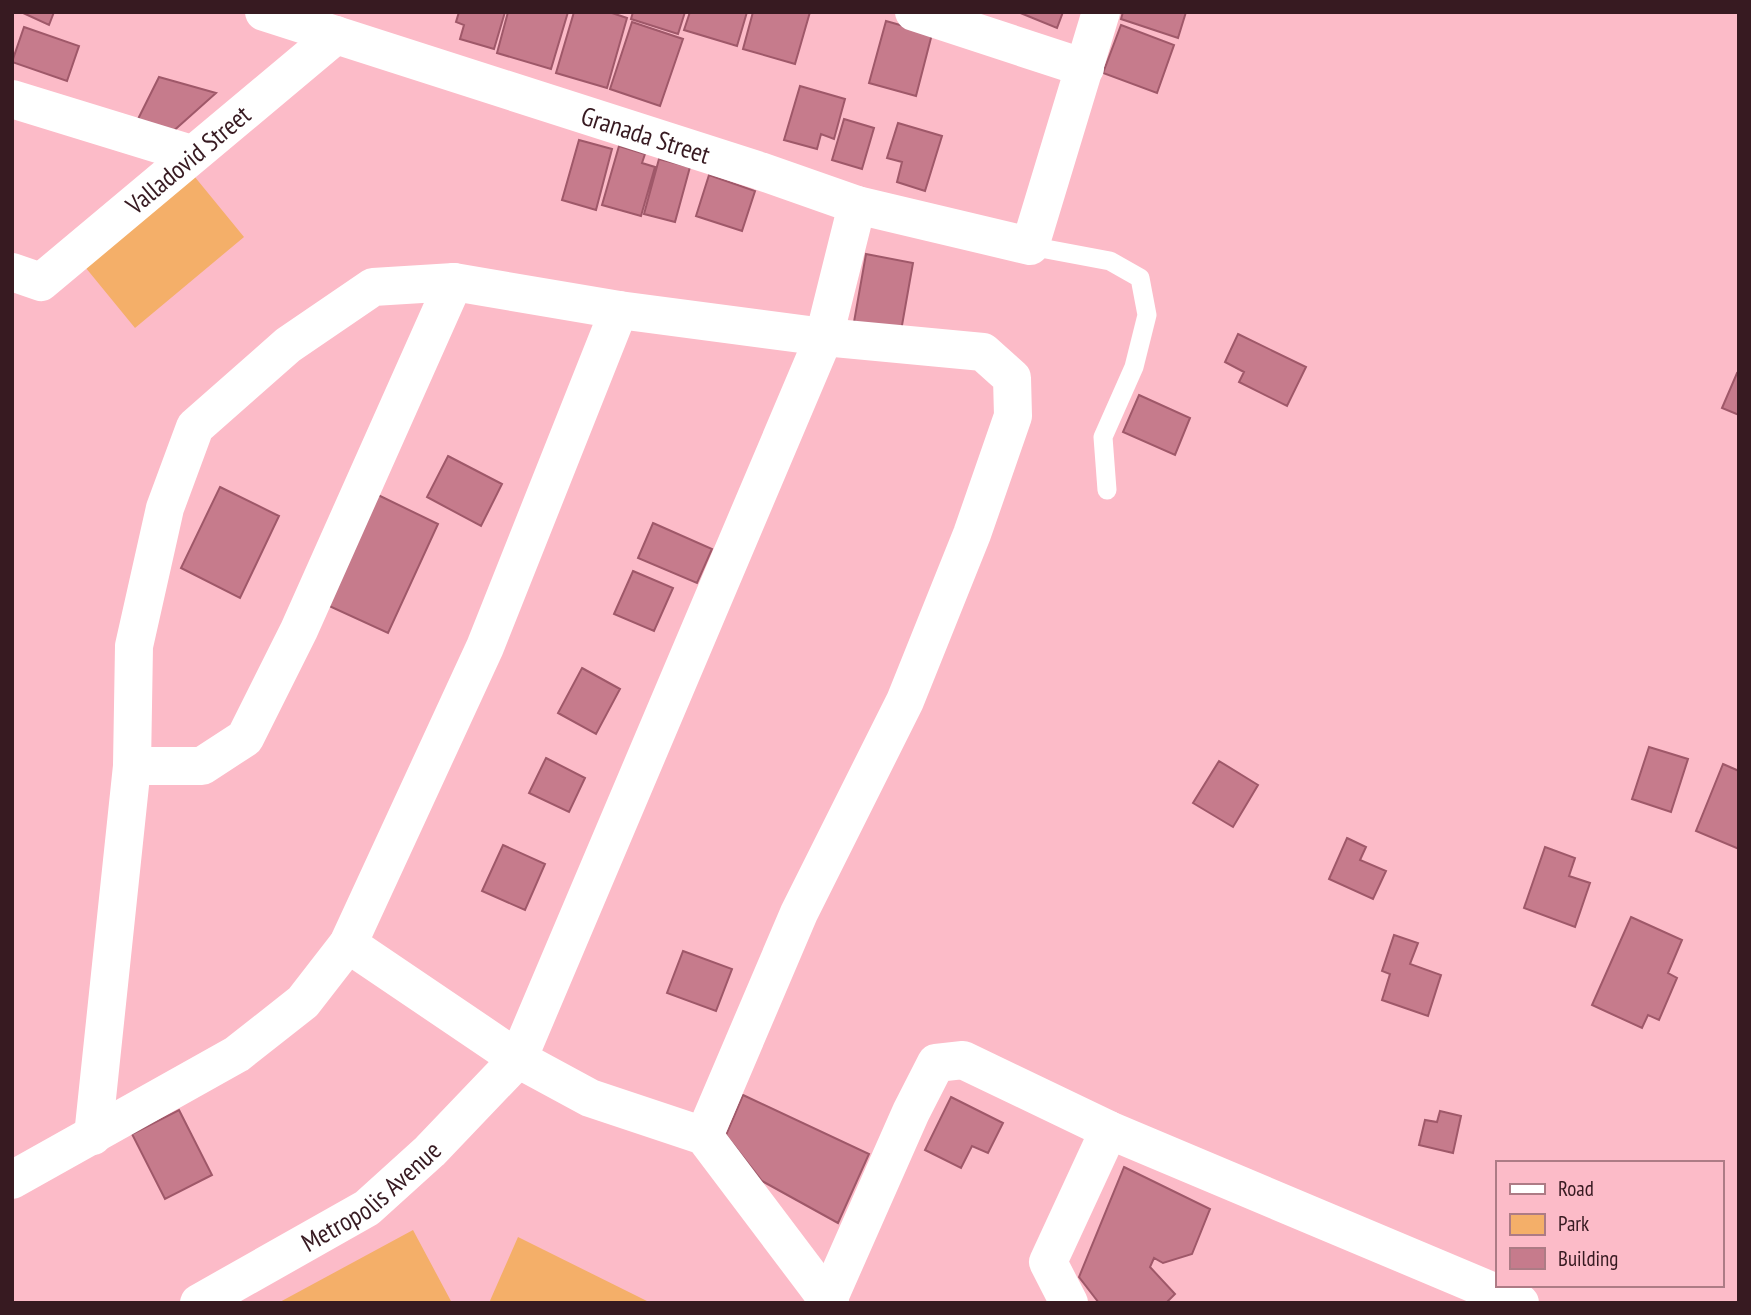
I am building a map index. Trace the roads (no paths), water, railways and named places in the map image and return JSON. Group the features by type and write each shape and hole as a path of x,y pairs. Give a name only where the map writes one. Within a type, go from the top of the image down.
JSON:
{"street":[{"name":"Granada Street","path":"264,12 760,171 857,205 1030,246"},
{"path":"914,12 1085,68"},
{"path":"1030,246 1101,12"},
{"name":"Valladovid Street","path":"27,277 191,154 335,35"},
{"path":"12,99 191,154"},
{"path":"518,1059 824,337 857,205"},
{"path":"93,1136 132,766 134,646 165,508 195,428 288,345 373,286 454,282 618,310 824,337 983,352 1012,378 1013,416 972,534 905,701 799,913 704,1136"},
{"path":"132,766 202,766 245,738 374,466 454,282"},
{"path":"12,1180 237,1054 303,1002 348,944 485,647 618,310"},
{"path":"348,944 518,1059 590,1098 704,1136 829,1301 911,1112 936,1063 963,1060 1109,1130 1512,1301"},
{"name":"Metropolis Avenue","path":"199,1303 368,1208 430,1151 518,1059"},
{"path":"1069,1303 1048,1262 1109,1130"}],"lane":[{"path":"1030,246 1110,261 1140,278 1147,316 1134,367 1103,436 1107,490"}]}
